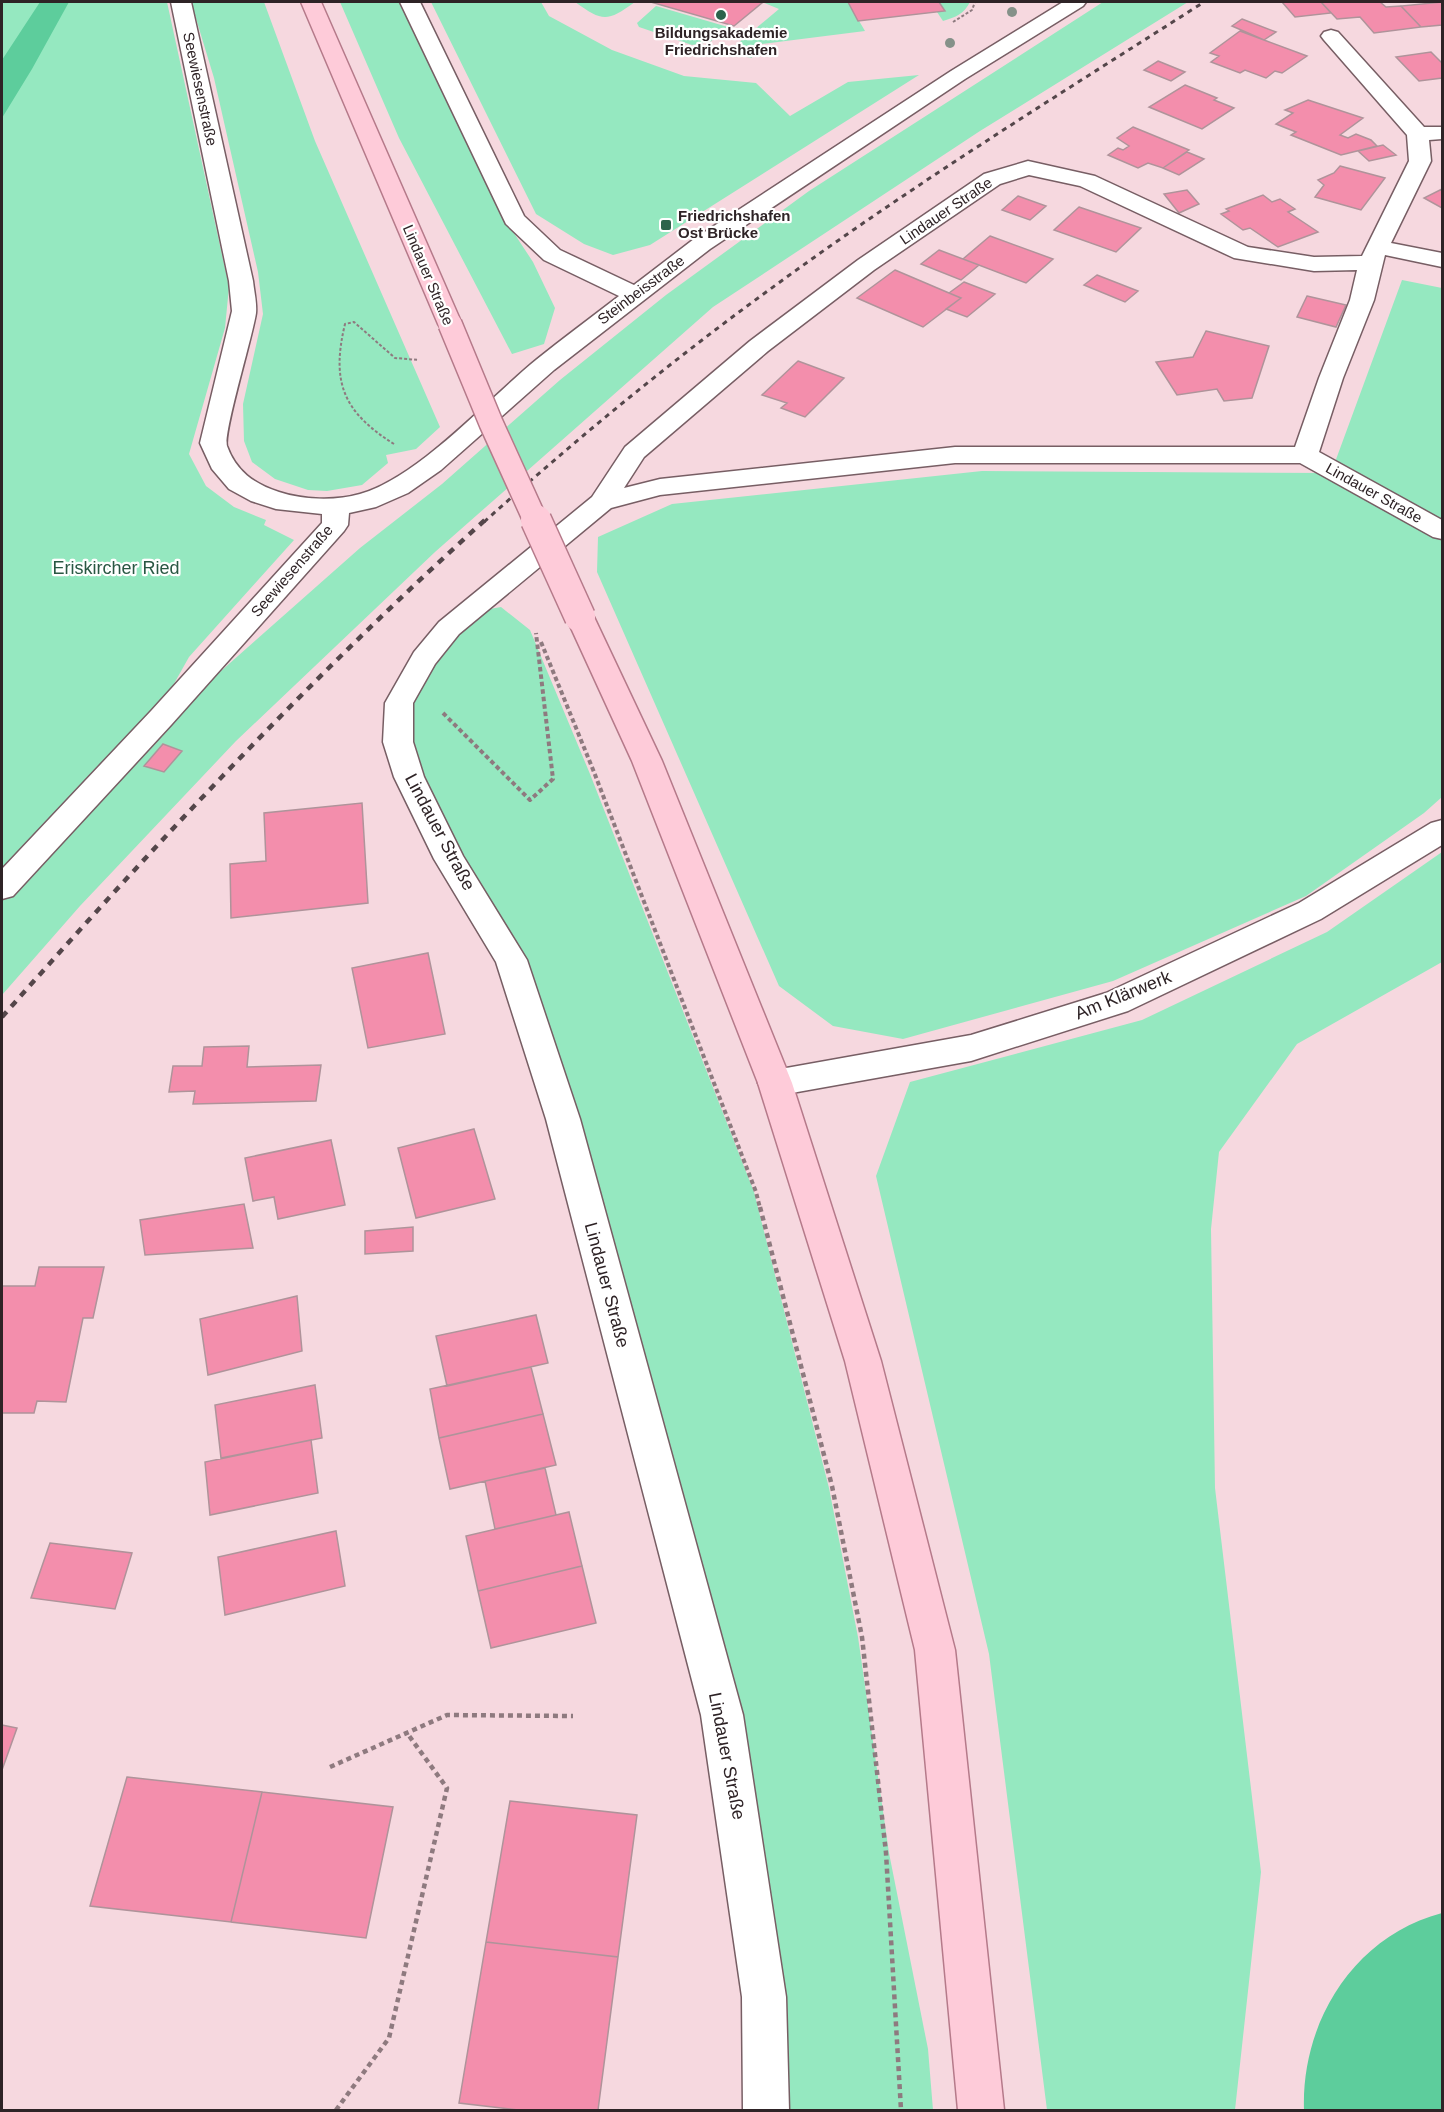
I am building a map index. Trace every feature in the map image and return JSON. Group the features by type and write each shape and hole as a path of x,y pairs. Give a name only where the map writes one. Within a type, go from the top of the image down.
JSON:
{"main road":[{"name":"Lindauer Straße","path":"311,2 491,423 647,761 775,1083 863,1361 935,1650 981,2110"}],"street":[{"name":"Seewiesenstraße","path":"2,888 161,718 335,525 336,507 285,503 260,495 238,483 225,469 213,443 244,312 239,270 181,2"},
{"path":"410,2 514,219 552,255 634,294"},
{"name":"Steinbeisstraße","path":"336,507 367,501 399,487 432,464 545,364 702,244 958,75 1076,2"},
{"path":"1331,36 1418,134 1443,133"},
{"name":"Lindauer Straße","path":"1305,455 1331,378 1362,300 1374,255 1419,160 1418,134"},
{"name":"Lindauer Straße","path":"766,2110 765,1997 722,1715 559,1107 511,960 449,859 409,777 398,742 399,703 424,659 449,627 602,502 634,452 759,345 866,265 992,179 1028,168 1087,181 1242,253 1314,264 1374,255"},
{"path":"1374,255 1443,260"},
{"name":"Lindauer Straße","path":"602,502 660,487 954,454 1305,455 1443,531"},
{"name":"Am Klärwerk","path":"775,1083 972,1048 1117,1002 1310,911 1443,831"}],"path":[{"path":"953,22 972,10 975,2"},
{"path":"419,360 395,358 354,322 345,324 337,348 338,376 353,413 372,432 432,464"},
{"path":"399,703 446,714 530,800 554,779 536,630 655,929 756,1192 832,1486 864,1648 886,1853 901,2110"},
{"path":"330,1767 447,1715 573,1716"},
{"path":"336,2110 389,2038 447,1788 407,1733"}],"green space":[{"name":"Eriskircher Ried","path":"2,2 167,2 229,287 225,328 189,454 206,486 234,507 266,520 264,525 294,540 189,657 157,714 2,879"},
{"path":"191,2 264,2 315,141 440,427 416,449 386,455 388,463 362,485 327,491 308,490 275,479 252,462 244,441 243,404 263,314 258,272 214,78"},
{"path":"340,2 404,2 504,218 533,262 555,308 544,344 512,354 399,138"},
{"path":"431,2 541,2 549,16 612,50 684,76 756,83 790,116 848,82 919,75 650,245 613,255 584,244 536,214"},
{"path":"575,2 635,2 618,13 605,17 592,13"},
{"path":"762,2 848,2 865,31 746,46 752,58 737,55 730,50 779,9"},
{"path":"939,2 970,2 959,14 943,21 937,12 945,11"},
{"path":"1103,2 1188,2 980,131 713,307 435,552 236,741 80,906 2,995 2,898 168,718 360,548 442,484 560,380 666,295 809,191"},
{"path":"656,6 728,27 710,42 692,45 639,27 637,23"},
{"path":"1402,280 1442,288 1442,797 1424,813 1306,896 1113,981 903,1039 833,1026 779,986 597,572 598,537 672,504 982,471 1331,473"},
{"path":"501,607 530,630 590,774 754,1192 829,1488 858,1637 889,1853 928,2049 933,2110 780,2110 781,2000 570,1119 416,775 406,706 428,661 473,612"},
{"path":"1442,852 1442,962 1297,1044 1219,1152 1211,1229 1215,1488 1261,1872 1235,2110 1047,2110 989,1654 876,1176 910,1082 1142,1020 1327,932"}],"shaded area":[{"path":"40,2 69,2 2,118 2,60"},
{"path":"1442,1913 1442,2110 1304,2110 1305,2077 1312,2045 1323,2015 1339,1987 1359,1962 1383,1941 1411,1924"}],"building":[{"name":"Bildungsakademie Friedrichshafen","path":"763,2 734,26 654,3"},
{"path":"848,2 939,2 945,11 858,21"},
{"path":"1282,2 1321,2 1331,13 1295,17"},
{"path":"1321,2 1380,2 1386,7 1401,6 1421,27 1374,33 1360,17 1337,19"},
{"path":"1442,2 1442,25 1421,27 1401,6"},
{"path":"1242,19 1276,32 1264,40 1232,26"},
{"path":"1240,31 1307,56 1282,73 1275,71 1266,78 1245,70 1240,73 1211,62 1219,56 1210,53"},
{"path":"1431,52 1442,63 1442,78 1419,81 1396,57"},
{"path":"1158,61 1185,72 1171,81 1144,70"},
{"path":"1185,85 1217,98 1214,100 1234,108 1202,129 1149,107"},
{"path":"1308,100 1363,118 1340,135 1348,138 1356,134 1371,140 1377,146 1341,155 1291,135 1296,132 1276,124 1293,113 1285,110"},
{"path":"1133,127 1189,150 1163,168 1148,163 1138,168 1108,155 1118,148 1123,150 1129,146 1117,138"},
{"path":"1383,145 1396,155 1369,161 1358,151"},
{"path":"1187,152 1204,159 1179,175 1163,168"},
{"path":"1340,166 1385,178 1361,210 1315,197 1324,185 1318,180 1334,173"},
{"path":"1442,189 1442,208 1424,198"},
{"path":"1187,190 1199,204 1179,213 1164,194"},
{"path":"1263,195 1272,202 1280,199 1295,209 1288,212 1318,232 1278,247 1250,228 1243,230 1221,214 1229,211 1226,209"},
{"path":"1018,196 1046,206 1030,220 1002,210"},
{"path":"1079,207 1141,228 1116,252 1054,230"},
{"path":"990,236 1053,259 1026,283 963,259"},
{"path":"939,250 979,265 961,280 921,264"},
{"path":"895,270 961,298 923,327 857,298"},
{"path":"1097,275 1138,291 1125,302 1084,285"},
{"path":"964,282 995,294 967,317 946,309 961,298 949,293"},
{"path":"1307,296 1346,305 1336,327 1297,317"},
{"path":"1206,331 1269,346 1252,398 1224,401 1217,389 1177,395 1156,362 1193,357"},
{"path":"798,361 844,378 805,417 781,408 787,403 762,395"},
{"path":"163,744 182,751 164,772 144,766"},
{"path":"362,803 368,903 231,918 230,864 266,861 264,813"},
{"path":"428,953 445,1034 368,1048 352,968"},
{"path":"249,1046 247,1067 321,1065 316,1101 193,1104 195,1091 169,1092 173,1066 202,1066 204,1047"},
{"path":"474,1129 495,1199 416,1218 398,1148"},
{"path":"331,1140 345,1205 278,1219 274,1197 253,1201 245,1158"},
{"path":"244,1204 253,1248 145,1255 140,1220"},
{"path":"413,1227 413,1251 365,1254 365,1231"},
{"path":"39,1267 104,1267 93,1318 83,1318 66,1402 37,1401 34,1413 2,1413 2,1286 35,1286"},
{"path":"297,1296 302,1351 208,1375 200,1319"},
{"path":"536,1315 548,1363 447,1386 436,1336"},
{"path":"531,1367 543,1414 439,1438 430,1389"},
{"path":"315,1385 322,1438 221,1458 215,1405"},
{"path":"543,1414 556,1465 450,1489 439,1438"},
{"path":"311,1440 318,1493 210,1515 205,1462"},
{"path":"545,1468 556,1515 495,1529 485,1481"},
{"path":"569,1512 582,1566 478,1591 466,1536"},
{"path":"336,1531 345,1586 225,1615 218,1557"},
{"path":"50,1543 132,1553 115,1609 31,1598"},
{"path":"582,1566 596,1623 491,1648 478,1591"},
{"path":"2,1725 17,1728 2,1770"},
{"path":"127,1777 262,1792 231,1922 90,1906"},
{"path":"262,1792 393,1807 366,1938 231,1922"},
{"path":"510,1801 637,1815 618,1957 486,1942"},
{"path":"486,1942 618,1957 598,2110 518,2110 459,2103"}],"railway":[{"path":"484,522 624,402 769,290 929,178 1204,2"},
{"path":"2,1017 236,762 358,639 485,520"}],"place":[{"name":"Bildungsakademie Friedrichshafen","path":"721,15"},
{"name":"Friedrichshafen Ost Brücke","path":"666,225"}]}
